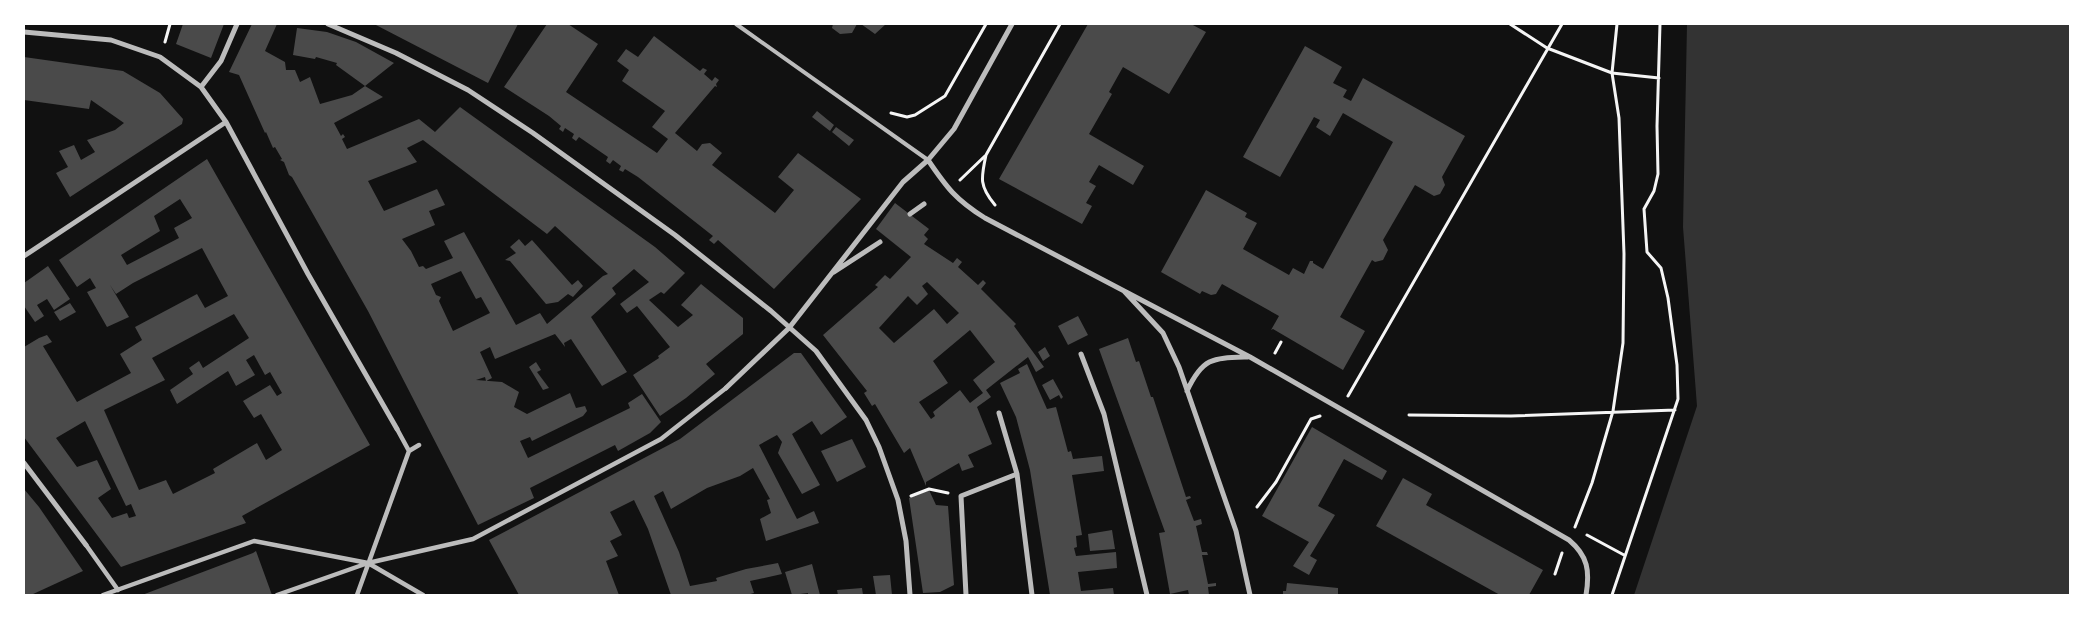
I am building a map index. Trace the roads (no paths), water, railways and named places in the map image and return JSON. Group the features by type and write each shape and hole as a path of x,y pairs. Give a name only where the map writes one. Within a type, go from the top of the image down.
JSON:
{"street":[{"path":"201,87 221,61 237,24"},
{"path":"328,24 396,53 468,90 534,133 675,235 816,351 866,420 879,447 898,500 906,541 910,595"},
{"path":"277,595 368,563 473,539 661,439 726,388 789,328 903,182 928,160 954,129 1012,24"},
{"path":"24,32 111,40 160,57 201,87 226,122 308,274 409,451"},
{"path":"24,256 226,122"},
{"path":"928,160 947,189 961,204 1250,357 1569,540 1580,549 1586,559 1589,571 1586,595"},
{"path":"910,214 924,204"},
{"path":"831,274 880,242"},
{"path":"1120,287 1164,333 1187,391 1236,531 1250,595"},
{"path":"1081,354 1104,414 1147,595"},
{"path":"1187,391 1196,373 1212,359 1250,357"},
{"path":"999,414 1017,474 1032,595"},
{"path":"357,595 409,451 419,445"},
{"path":"24,463 118,590"},
{"path":"966,595 961,496 1017,474"},
{"path":"103,595 254,541 368,563 423,595"}],"lane":[{"path":"736,24 928,160"}]}
